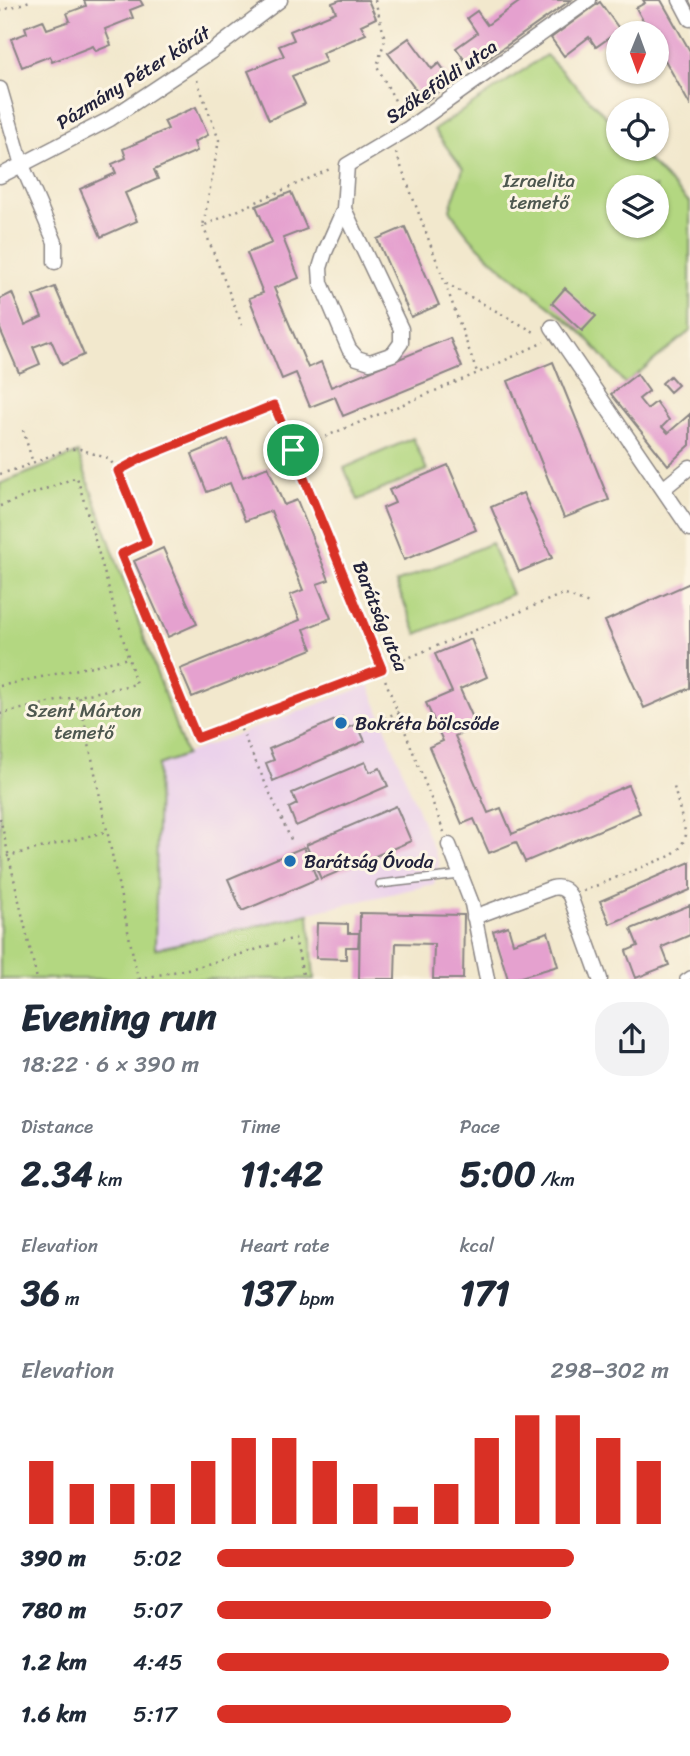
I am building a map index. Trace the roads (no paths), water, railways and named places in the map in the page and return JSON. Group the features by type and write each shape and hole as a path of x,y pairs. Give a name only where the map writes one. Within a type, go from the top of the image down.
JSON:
{"street":[{"name":"Pázmány Péter körút","path":"0,176 110,118 191,66 280,0"},
{"name":"Szőkeföldi utca","path":"344,208 347,165 409,128 589,0"},
{"path":"680,0 690,19"},
{"path":"0,89 22,165 55,242 55,262"},
{"path":"344,208 401,329 401,344 393,354 370,362 357,358 349,349 321,283 322,260 344,208"},
{"path":"550,333 690,529"},
{"path":"663,489 690,467"},
{"path":"449,845 472,904 487,979"},
{"path":"474,917 557,887 563,888 570,896 600,979"}],"lane":[{"path":"380,884 460,875"},
{"path":"684,979 690,975"}],"place":[{"name":"Bokréta bölcsőde","path":"341,723"},
{"name":"Barátság Óvoda","path":"290,861"}],"park label":[{"name":"Izraelita temető","path":"539,191"},
{"name":"Szent Márton temető","path":"84,721"}]}
